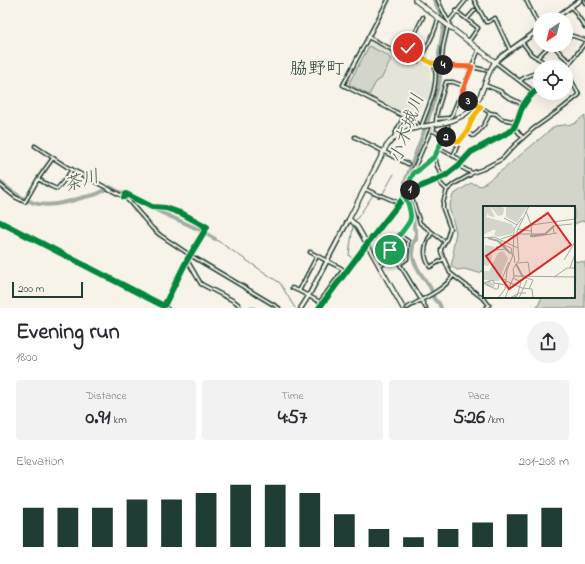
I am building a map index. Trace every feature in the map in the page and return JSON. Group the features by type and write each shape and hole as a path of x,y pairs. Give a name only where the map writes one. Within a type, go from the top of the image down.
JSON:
{"highway":[{"path":"403,308 355,224 349,219 388,144 405,131 449,122 468,111 476,104 495,62 448,24 415,0"}],"main road":[{"path":"563,12 580,0"},
{"path":"495,62 533,33"},
{"path":"301,308 349,219"}],"street":[{"path":"388,0 343,85 404,116 421,127 435,82 436,73 434,64"},
{"path":"438,0 445,12 448,24"},
{"path":"443,65 443,47 448,24 456,11 465,1 461,0"},
{"path":"474,0 486,22 496,18 510,50"},
{"path":"526,0 533,14"},
{"path":"571,6 585,27"},
{"path":"467,19 475,10"},
{"path":"456,11 478,28 469,41"},
{"path":"368,37 404,56 423,17"},
{"path":"418,61 435,29 439,18"},
{"path":"572,60 585,42 573,36"},
{"path":"522,42 530,54 540,60"},
{"path":"408,48 434,64 455,67 472,67 490,71"},
{"path":"464,86 453,82 446,82 436,120 449,118 452,116 479,49"},
{"path":"537,58 544,52"},
{"path":"559,52 568,60"},
{"path":"495,62 533,91"},
{"path":"520,81 522,78 533,74"},
{"path":"486,308 490,305 450,273 444,259 441,249 450,228 442,206 447,190 454,184 470,176 472,173 502,159 533,129 564,108 579,95 573,83"},
{"path":"485,85 500,91 506,96 524,105"},
{"path":"319,308 405,195 410,191 450,173 459,166 471,152 511,131 517,122 524,105 533,93"},
{"path":"460,97 476,104 490,113 496,114 502,119 517,122"},
{"path":"453,156 459,142 467,132 472,119 481,107"},
{"path":"467,132 473,136 481,129 490,113"},
{"path":"394,138 404,116"},
{"path":"432,126 433,131 459,142"},
{"path":"432,126 409,183 420,224 445,242"},
{"path":"414,172 416,172 435,156 448,126"},
{"path":"514,128 523,138"},
{"path":"355,136 408,164"},
{"path":"35,146 72,169 124,197 160,235 190,255 279,308"},
{"path":"439,148 463,161"},
{"path":"435,156 437,166 443,177"},
{"path":"0,185 25,202 38,179 53,158"},
{"path":"459,166 472,173"},
{"path":"38,179 57,189 72,169"},
{"path":"438,179 447,190"},
{"path":"364,188 378,196 383,196 399,203"},
{"path":"124,197 126,194 152,207 169,209 183,214 207,227 187,260 163,307"},
{"path":"405,195 410,211 410,220 390,247 390,250 426,308"},
{"path":"0,222 167,308"},
{"path":"432,233 428,238 425,248 427,262 430,267 444,259"},
{"path":"399,235 408,241 407,258 400,264"},
{"path":"292,288 320,302 342,271 342,269 310,252"},
{"path":"299,291 317,256"},
{"path":"379,266 395,257"},
{"path":"187,260 201,284 234,301 240,308"},
{"path":"407,308 445,285 453,275"}],"shaded area":[{"path":"371,40 404,57 409,49 431,64 430,80 434,82 433,89 429,101 426,100 416,117 409,114 406,116 347,84"},
{"path":"369,46 387,55 391,60 381,79 376,82 369,95 350,85 349,83"},
{"path":"585,115 585,222 582,221 575,224 575,206 483,206 483,271 479,273 464,269 457,270 451,266 454,254 453,248 456,232 449,207 453,195 471,183 481,186 555,126 574,124"},
{"path":"575,261 585,262 585,308 537,308 542,298 575,298"}],"waterway":[{"name":"小木城川","path":"434,0 443,18 444,24 439,53 440,78 427,123 405,182 413,215 414,228 416,231 416,240 414,241 413,248 414,260 441,308"},
{"path":"382,195 394,174"},
{"name":"茶川","path":"0,182 20,197 38,204 47,205 68,202 95,195 110,187 200,230 215,239"},
{"path":"356,220 373,195 379,197"},
{"path":"316,308 353,260 349,255 353,226"},
{"path":"215,239 280,283 295,308"},
{"path":"248,308 256,308"}],"cycle path":[{"path":"319,308 405,196 415,189 445,176 459,165 471,152 511,131 516,124 525,103 533,94"},
{"path":"0,222 164,306 187,260 207,227 183,214 166,208 152,207 126,194 124,197"}],"district":[{"name":"脇野町","path":"317,70"}],"route":[{"path":"390,250 390,247 410,220 410,211 404,196 411,191 409,189 410,178 414,172 416,172 435,156 444,136 459,142 467,132 472,119 481,107 460,97 472,67 455,67 431,63 408,48"}]}
